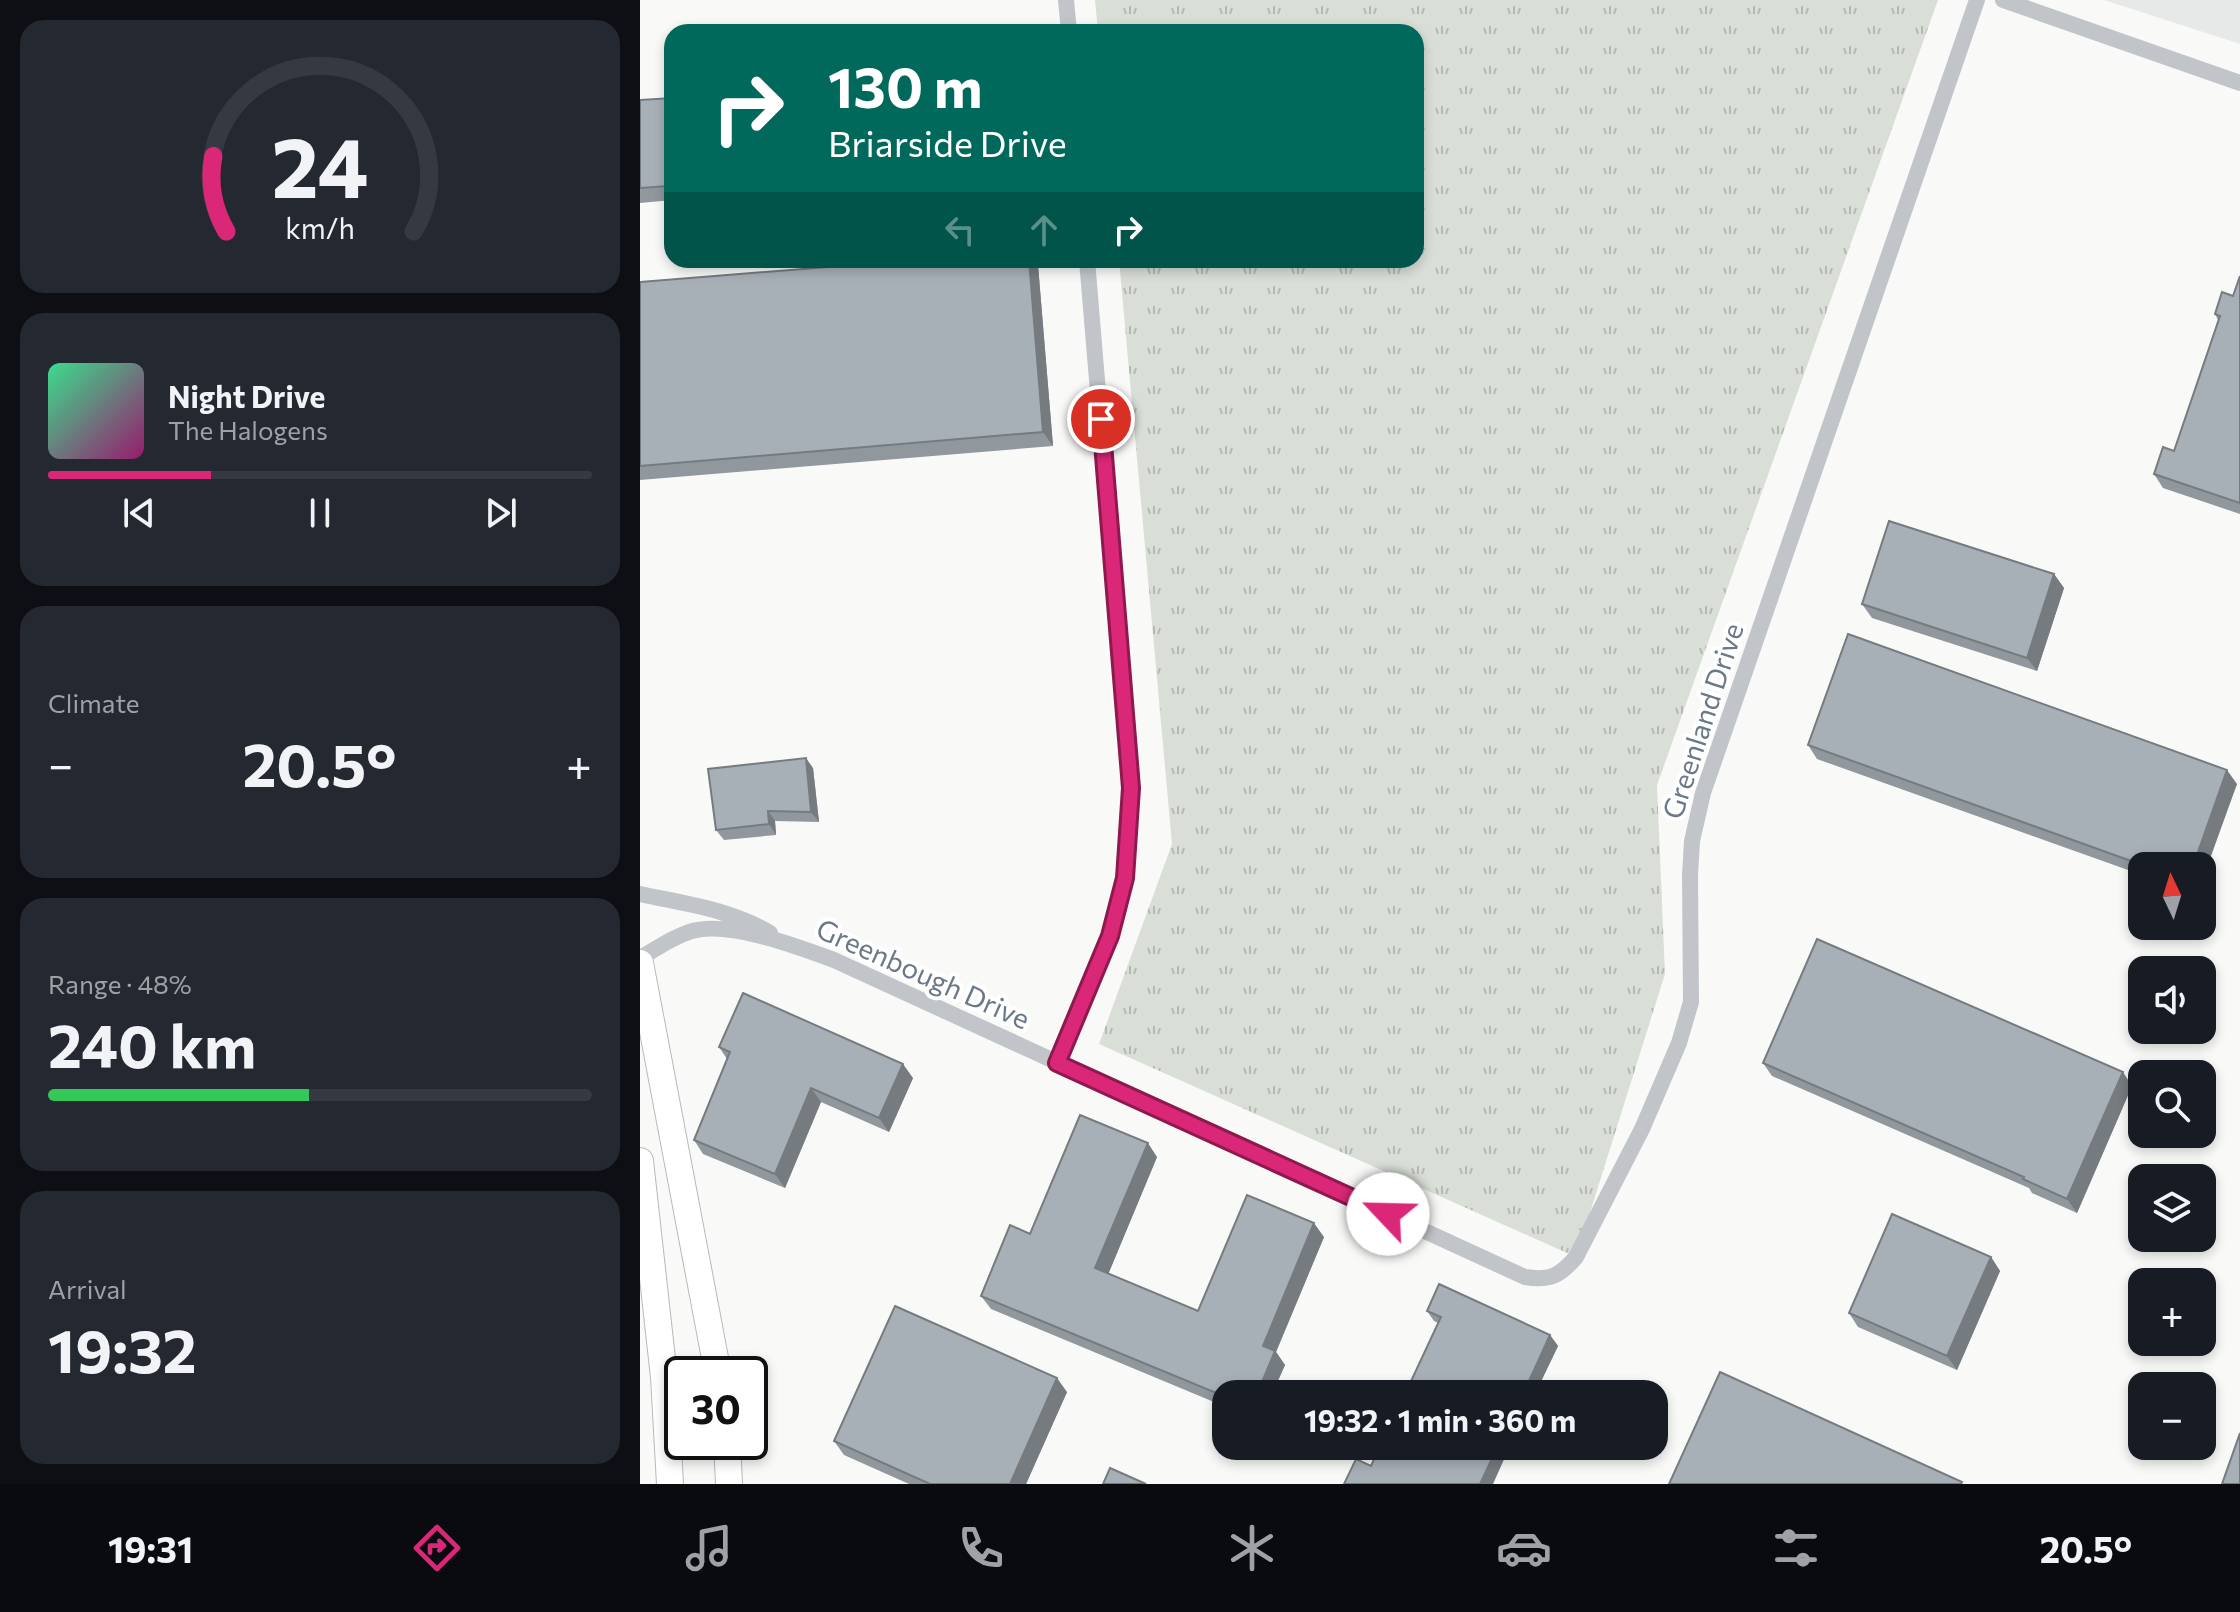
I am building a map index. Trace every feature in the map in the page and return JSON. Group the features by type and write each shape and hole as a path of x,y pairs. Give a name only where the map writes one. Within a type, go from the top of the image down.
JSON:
{"main road":[{"path":"640,961 715,1356"},
{"path":"640,1161 662,1362 670,1484"},
{"path":"728,1460 729,1484"}],"street":[{"path":"1066,0 1068,24"},
{"name":"Greenland Drive","path":"1388,1214 1525,1277 1546,1280 1562,1273 1576,1257 1642,1129 1679,1043 1691,1002 1691,864 1703,793 1977,0"},
{"path":"2003,0 2240,83"},
{"path":"1057,1063 1110,936 1125,878 1131,788 1088,268"},
{"name":"Greenbough Drive","path":"640,894 702,905 745,918 786,942"},
{"name":"Greenbough Drive","path":"640,961 693,930 741,932 786,942 834,960 1388,1214"}],"shaded area":[{"path":"2104,0 2240,0 2240,44"}],"green space":[{"path":"1095,0 1938,0 1657,785 1665,974 1576,1257 1099,1044 1172,844 1120,268 1424,268 1424,24 1097,24"}],"building":[{"path":"664,98 664,186 640,188 640,100"},
{"path":"816,268 1030,268 1043,432 640,466 640,282"},
{"path":"2240,276 2240,503 2154,474 2163,447 2174,451 2220,316 2215,314 2222,292 2233,296"},
{"path":"1889,521 2054,574 2027,658 1862,604"},
{"path":"1848,634 2227,770 2198,852 2128,852 2128,860 1808,745"},
{"path":"806,758 811,812 768,811 769,824 716,830 708,769"},
{"path":"1817,939 2123,1072 2067,1199 2024,1177 1763,1063"},
{"path":"743,993 903,1064 879,1118 811,1088 775,1174 694,1140 730,1052 719,1047"},
{"path":"1080,1115 1148,1143 1095,1268 1198,1311 1247,1195 1314,1223 1263,1346 1275,1351 1263,1380 1212,1380 1212,1391 981,1296 1010,1225 1030,1234"},
{"path":"1892,1214 1991,1257 1947,1356 1849,1313"},
{"path":"1439,1284 1550,1335 1529,1380 1412,1380 1441,1317 1427,1311"},
{"path":"895,1306 1057,1378 1010,1484 930,1484 834,1441"},
{"path":"1720,1372 1962,1482 1669,1484"},
{"path":"2240,1433 2240,1484 2222,1484"},
{"path":"1356,1460 1371,1466 1374,1460 1491,1460 1480,1484 1344,1484"},
{"path":"1110,1468 1146,1484 1103,1484"}],"route":[{"path":"1101,419 1131,788 1125,878 1110,936 1057,1063 1388,1214"}]}
